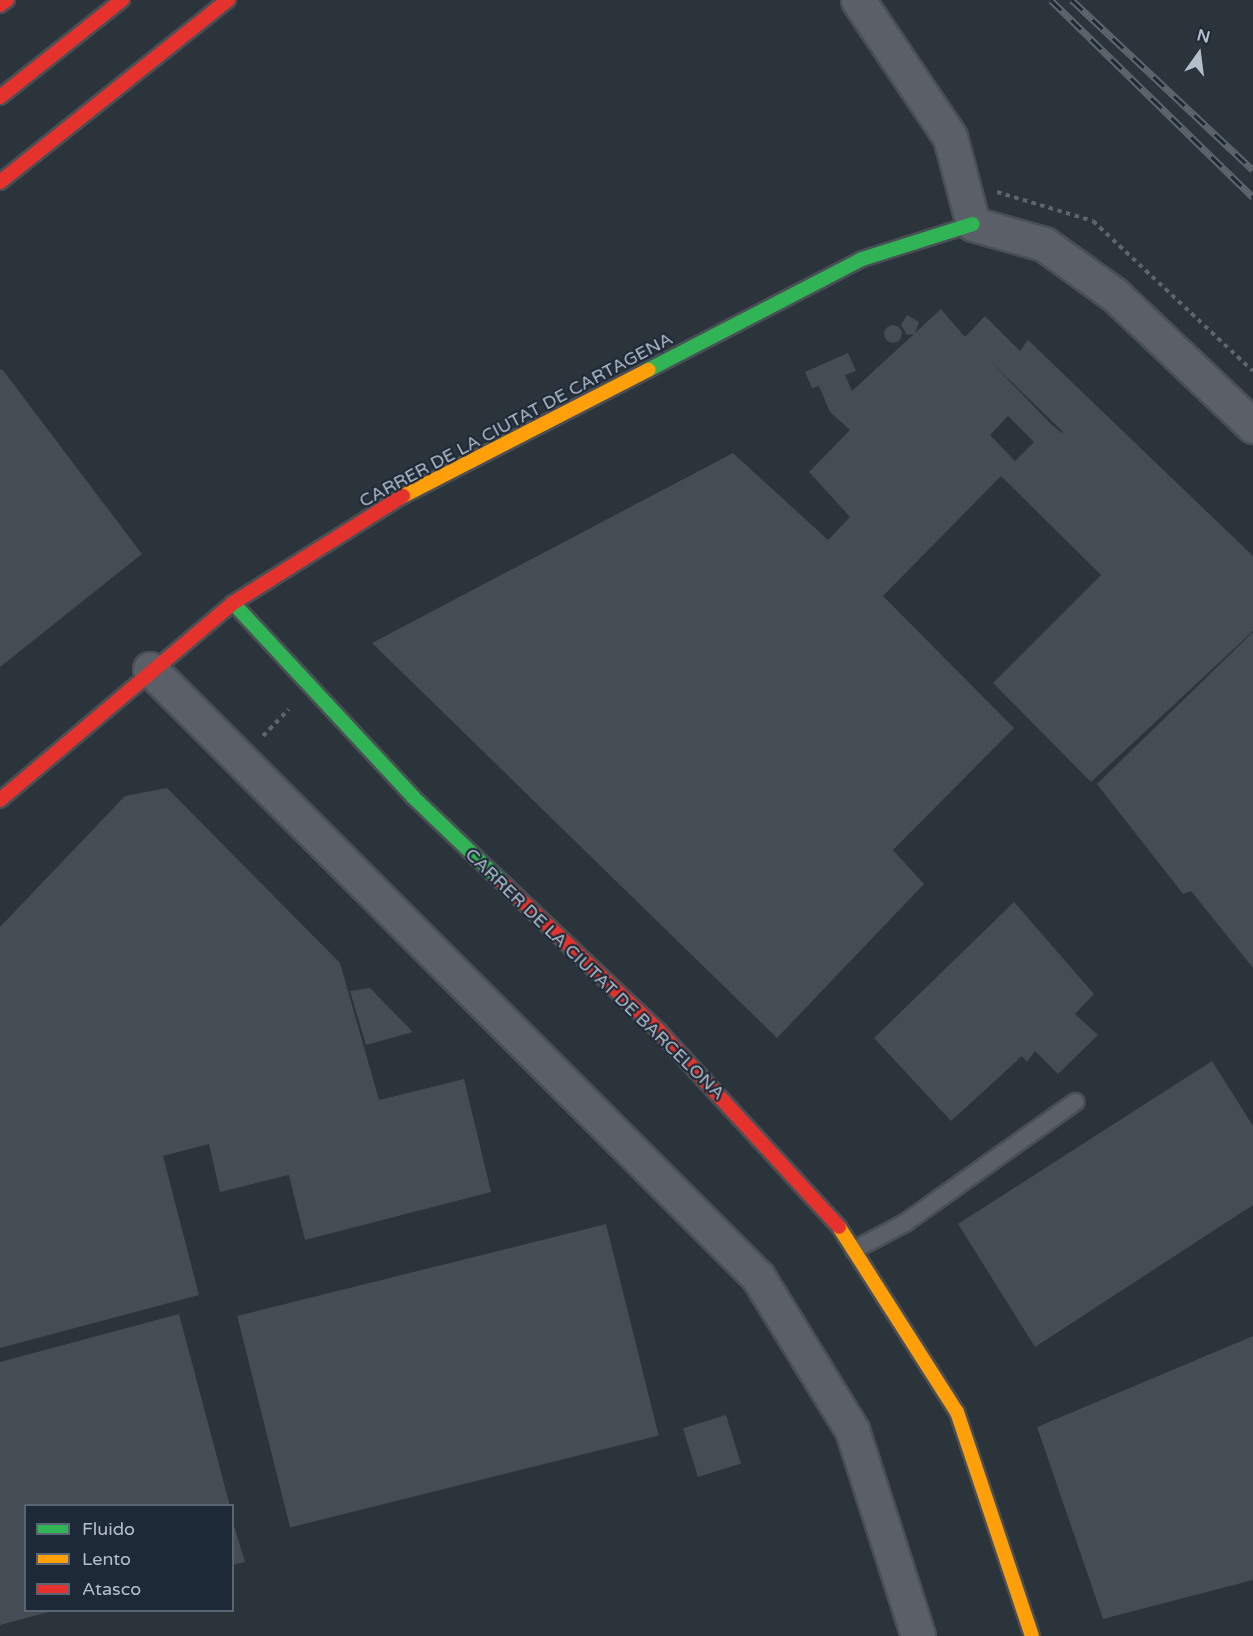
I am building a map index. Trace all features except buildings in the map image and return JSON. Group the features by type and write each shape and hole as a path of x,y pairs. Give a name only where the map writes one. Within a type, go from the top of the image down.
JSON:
{"main road":[{"path":"0,5 7,0"},
{"path":"0,97 122,0"},
{"path":"0,182 228,0"},
{"name":"CARRER DE LA CIUTAT DE CARTAGENA","path":"0,800 150,669 233,603 394,501 852,265 973,224"},
{"name":"CARRER DE LA CIUTAT DE BARCELONA","path":"233,603 413,797 659,1032 829,1211 957,1412 1032,1636"}],"street":[{"path":"858,0 950,137 973,224 1044,244 1071,263 1115,295 1253,426"},
{"path":"150,669 758,1277 852,1430 918,1636"}],"lane":[{"path":"854,1250 905,1223 1076,1102"}],"path":[{"path":"240,759 311,687"}],"railway":[{"path":"1051,0 1253,197"},
{"path":"1072,0 1253,170"}],"traffic: fast":[{"path":"648,370 862,259 973,224"},
{"path":"233,603 413,797 501,881"}],"traffic: slow":[{"path":"403,496 648,370"},
{"path":"839,1227 957,1412 1032,1636"}],"traffic: jam":[{"path":"0,5 7,0"},
{"path":"0,97 122,0"},
{"path":"0,182 228,0"},
{"path":"0,800 233,603 403,496"},
{"path":"501,881 659,1031 839,1227"}]}
